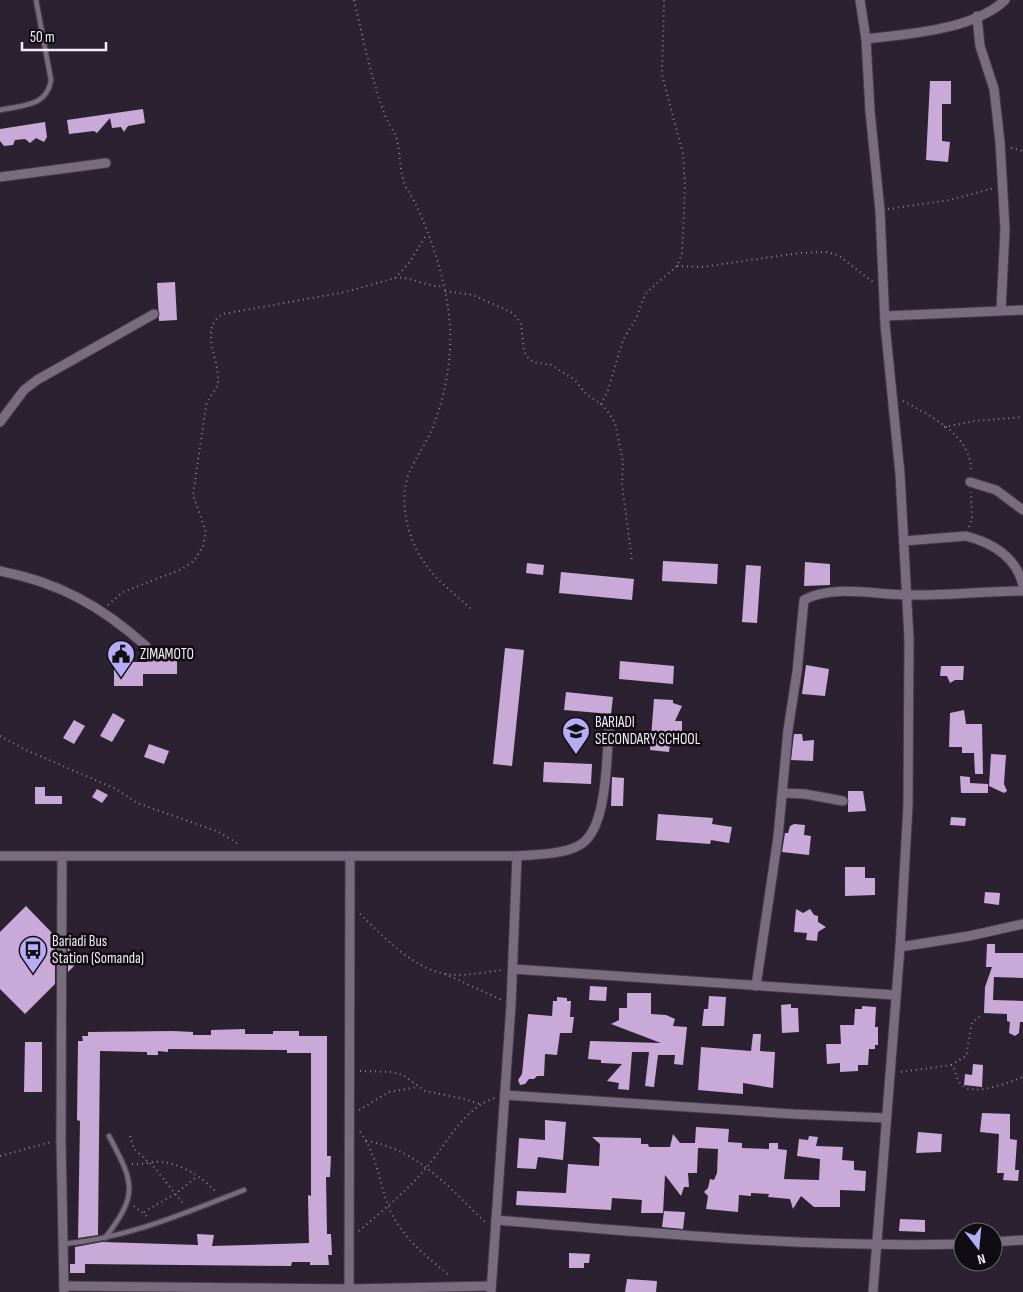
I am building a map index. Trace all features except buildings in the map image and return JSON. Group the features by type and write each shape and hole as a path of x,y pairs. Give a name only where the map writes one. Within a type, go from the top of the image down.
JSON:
{"street":[{"path":"860,0 866,39 870,111 880,211 885,316 904,541 909,639 908,806 900,947 875,1246 873,1292"},
{"path":"866,39 956,25 977,16 1005,0"},
{"path":"977,16 980,46 994,89 1003,186 1004,280 1001,310"},
{"path":"0,177 106,162"},
{"path":"885,316 1023,310"},
{"path":"0,422 19,395 37,380 154,314"},
{"path":"970,482 996,490 1023,510"},
{"path":"904,541 966,536 991,545 1004,553 1020,574 1023,585"},
{"path":"0,571 60,587 103,611 146,646"},
{"path":"756,986 782,792 803,602 807,598 838,592 906,595 1023,591"},
{"path":"0,856 517,856 554,853 579,846 590,837 598,821 609,730"},
{"path":"782,792 843,801"},
{"path":"62,856 61,1140 64,1289 349,1291 464,1287 491,1289 511,1005 517,856"},
{"path":"349,1291 351,1238 349,1122 350,856"},
{"path":"900,947 969,936 1023,924"},
{"path":"513,969 895,995"},
{"path":"505,1095 783,1114 886,1118"},
{"path":"496,1220 678,1235 875,1246 953,1244"},
{"path":"1003,1241 1023,1240"}],"lane":[{"path":"0,110 42,100 49,91 51,80 36,0"},
{"path":"104,1239 118,1221 128,1202 130,1190 122,1162 109,1136"},
{"path":"64,1244 104,1239 155,1224 191,1212 244,1190"}],"path":[{"path":"354,0 384,114 395,134 400,151 404,183 416,204 444,286 450,329 450,355 445,383 434,424 409,472 404,492 406,508 415,548 426,565 438,579 472,609"},
{"path":"601,404 610,384 623,340 637,317 643,299 647,292 677,266 682,254 685,186 683,154 662,75 664,0"},
{"path":"880,211 950,200 1003,186"},
{"path":"395,278 409,263 427,234"},
{"path":"677,266 702,266 799,253 826,252 838,255 851,263 884,294"},
{"path":"103,611 123,592 182,569 194,561 203,546 206,532 194,495 206,406 208,399 216,389 218,381 211,334 212,324 216,318 223,314 346,292 395,278 403,277 418,283 444,286"},
{"path":"445,291 473,295 513,313 521,324 524,351 529,359 533,362 551,365 575,380 586,394 601,404 615,423 623,462 622,484 632,561"},
{"path":"892,395 922,411 960,438 966,449 971,467 972,518 966,536"},
{"path":"944,427 975,421 1023,417"},
{"path":"0,736 26,750 116,789 137,803 231,837 250,855"},
{"path":"350,905 397,947 424,966 511,1005"},
{"path":"441,973 476,973 513,969"},
{"path":"889,1075 951,1064 966,1056 972,1023 982,1014"},
{"path":"951,1064 962,1086 969,1089 986,1088 1023,1077"},
{"path":"349,1071 392,1072 404,1076 425,1091 480,1104"},
{"path":"418,1087 402,1088 377,1097 349,1122 360,1132 366,1141 380,1175 388,1206 401,1232 464,1287"},
{"path":"351,1238 388,1206 427,1167 457,1126 480,1104 505,1095"},
{"path":"130,1136 134,1150 149,1162 191,1212"},
{"path":"0,1156 61,1140"},
{"path":"366,1141 383,1143 400,1150 427,1167 495,1231"},
{"path":"122,1162 170,1164 198,1176 222,1198"},
{"path":"144,1212 175,1194 198,1176"},
{"path":"128,1202 144,1212 155,1224"}],"place":[{"name":"ZIMAMOTO","path":"121,678"},
{"name":"BARIADI SECONDARY SCHOOL","path":"576,755"},
{"name":"Bariadi Bus Station (Somanda)","path":"33,974"}]}
